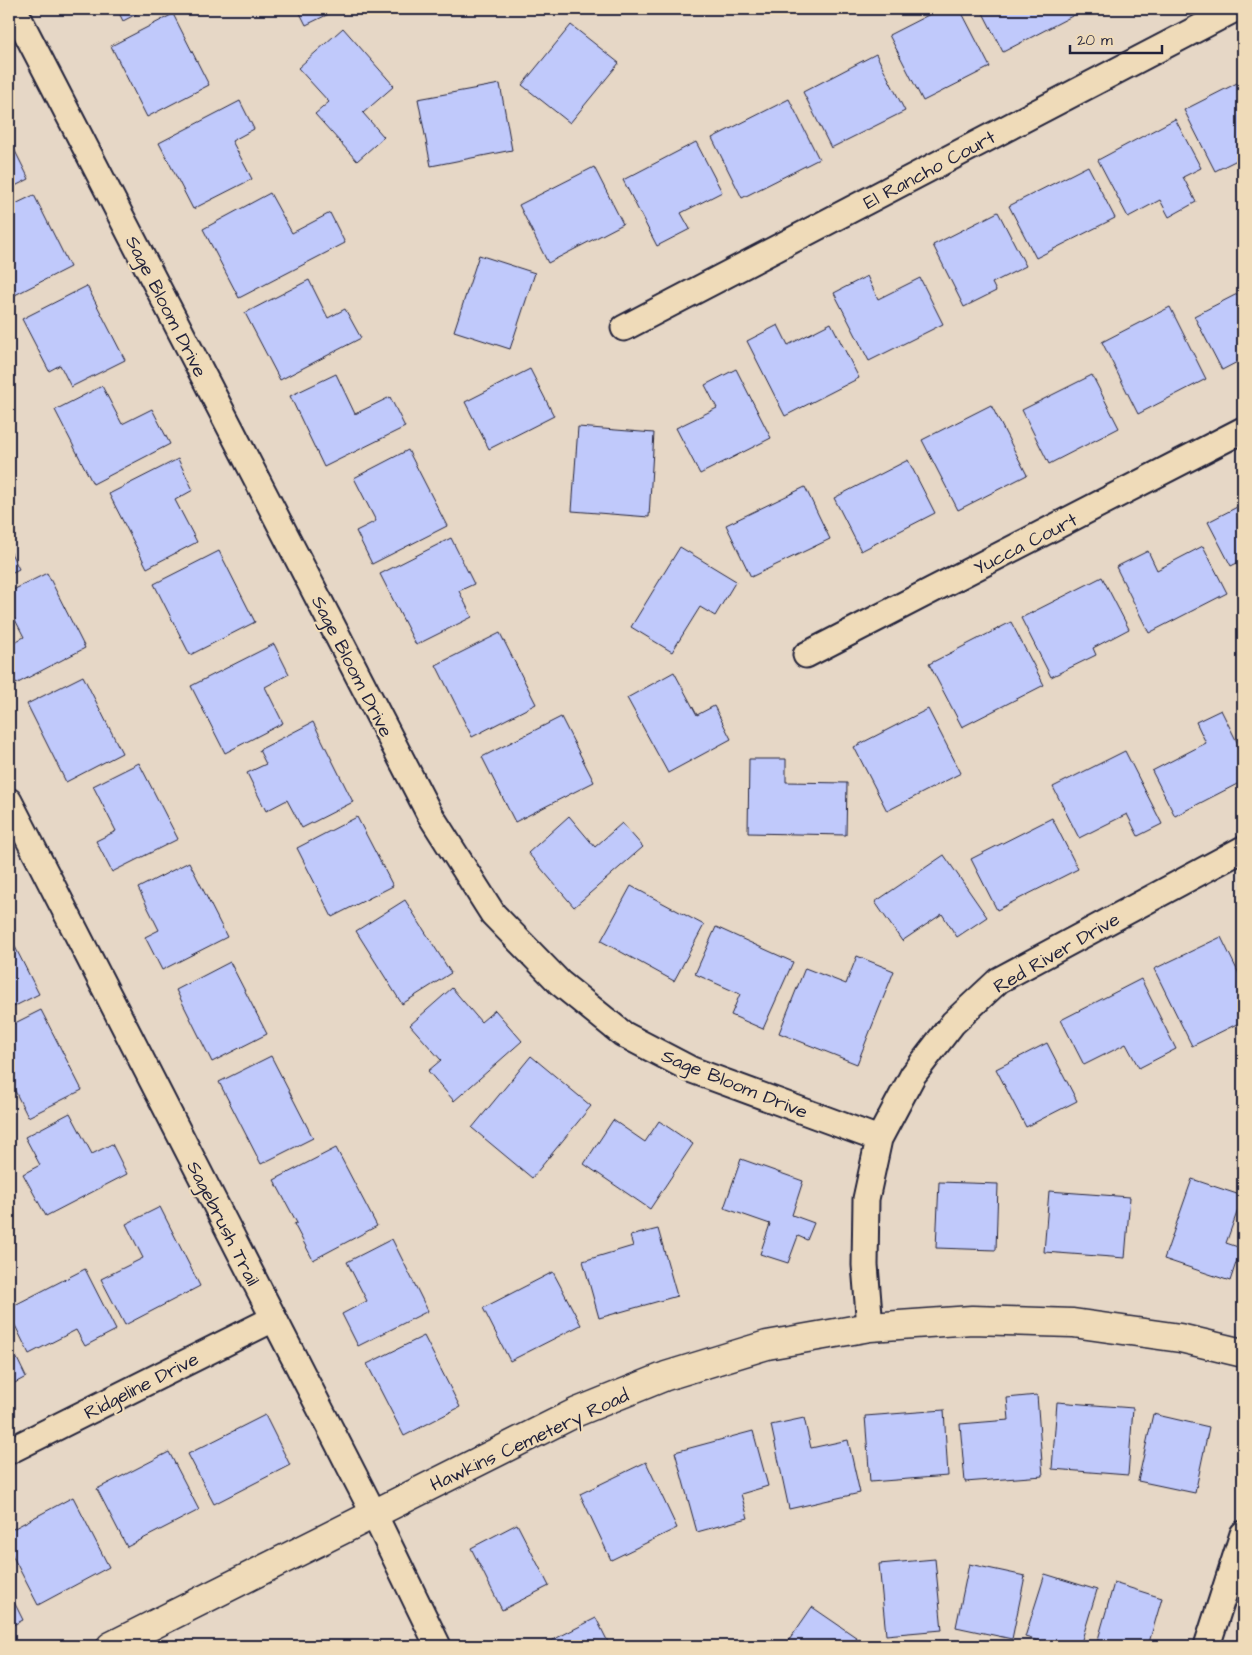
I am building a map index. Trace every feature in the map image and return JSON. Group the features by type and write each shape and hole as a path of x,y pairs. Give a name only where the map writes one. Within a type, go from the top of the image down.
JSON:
{"street":[{"name":"Sage Bloom Drive","path":"14,9 429,813 492,914 560,983 623,1034 692,1070 880,1138"},
{"name":"El Rancho Court","path":"624,328 1235,9"},
{"name":"Yucca Court","path":"806,656 1243,430"},
{"name":"Sagebrush Trail","path":"9,801 374,1514 438,1646"},
{"name":"Red River Drive","path":"870,1328 865,1265 866,1199 880,1138 913,1075 954,1023 999,980 1243,849"},
{"name":"Ridgeline Drive","path":"9,1451 273,1319"},
{"name":"Hawkins Cemetery Road","path":"110,1646 577,1412 666,1376 767,1345 870,1328 972,1320 1073,1324 1180,1338 1243,1353"},
{"path":"1208,1646 1243,1534"}],"building":[{"path":"117,9 146,9 123,21"},
{"path":"298,9 339,9 306,25"},
{"path":"940,9 960,9 990,67 923,101 889,35"},
{"path":"981,9 1073,9 1076,14 1003,52"},
{"path":"173,14 209,85 147,117 111,46"},
{"path":"571,25 619,63 570,123 522,85"},
{"path":"343,28 394,86 363,113 384,137 357,161 315,114 329,102 298,68"},
{"path":"876,54 905,111 831,148 803,92"},
{"path":"1243,80 1243,157 1215,171 1184,110"},
{"path":"500,84 512,150 431,166 418,99"},
{"path":"789,99 819,159 742,198 712,138"},
{"path":"240,101 254,129 232,141 252,179 193,209 159,143"},
{"path":"1175,119 1201,168 1183,177 1196,202 1169,217 1160,200 1128,217 1098,160"},
{"path":"9,139 29,179 9,189"},
{"path":"696,142 722,192 681,213 690,229 657,246 623,180"},
{"path":"1088,166 1115,218 1036,258 1009,206"},
{"path":"594,167 623,224 548,263 519,205"},
{"path":"270,193 292,233 330,213 345,243 239,298 203,229"},
{"path":"34,195 70,267 11,297 9,292 9,207"},
{"path":"998,212 1026,266 992,283 996,291 964,307 933,245"},
{"path":"479,255 535,273 510,349 454,331"},
{"path":"867,276 878,299 920,278 943,324 869,361 834,293"},
{"path":"309,280 328,318 345,309 361,338 280,380 245,313"},
{"path":"87,286 125,360 71,387 60,365 49,371 22,319"},
{"path":"1243,291 1243,359 1222,370 1194,316"},
{"path":"1170,307 1206,379 1138,414 1102,342"},
{"path":"831,323 859,378 785,416 747,341 778,325 788,345"},
{"path":"530,369 554,416 489,449 465,402"},
{"path":"736,369 771,438 700,474 676,428 717,408 705,385"},
{"path":"336,374 355,414 390,397 405,427 324,467 290,396"},
{"path":"1092,375 1119,428 1049,464 1022,410"},
{"path":"102,386 122,424 152,409 170,444 93,484 55,410"},
{"path":"991,405 1027,475 958,510 922,440"},
{"path":"578,427 654,433 649,517 572,511"},
{"path":"408,450 447,526 372,564 356,531 376,521 354,478"},
{"path":"178,459 193,490 175,500 197,542 147,568 109,494"},
{"path":"908,460 935,513 861,551 834,498"},
{"path":"805,487 830,539 751,577 726,525"},
{"path":"1243,504 1243,560 1231,566 1208,522"},
{"path":"451,538 474,584 459,591 472,617 416,645 380,574"},
{"path":"1203,546 1227,593 1149,633 1116,567 1148,551 1157,570"},
{"path":"680,547 736,581 715,616 700,607 672,652 631,627"},
{"path":"9,549 19,569 9,574"},
{"path":"219,551 255,622 190,655 154,584"},
{"path":"47,573 85,648 16,684 9,669 9,645 24,637 9,608 9,592"},
{"path":"1102,577 1129,629 1093,648 1096,655 1051,677 1021,618"},
{"path":"1011,622 1044,685 962,727 929,664"},
{"path":"500,633 536,704 472,737 436,665"},
{"path":"274,644 289,674 265,687 283,723 225,753 191,686"},
{"path":"674,672 697,715 714,706 731,739 668,773 627,698"},
{"path":"83,676 122,753 66,782 27,704"},
{"path":"928,709 961,773 887,811 854,747"},
{"path":"1221,710 1243,754 1243,781 1175,816 1152,771 1206,743 1196,722"},
{"path":"561,717 594,782 515,822 482,757"},
{"path":"313,722 353,802 302,828 287,800 266,811 247,773 266,764 259,750"},
{"path":"1125,751 1162,824 1138,836 1127,814 1079,838 1053,787"},
{"path":"749,759 786,759 786,782 847,783 846,835 748,833"},
{"path":"139,763 178,839 112,872 96,841 116,831 93,786"},
{"path":"569,816 595,847 622,823 643,847 574,907 528,853"},
{"path":"357,817 393,886 332,917 297,848"},
{"path":"1052,818 1078,869 997,910 971,859"},
{"path":"944,855 987,917 957,937 942,914 902,941 875,902"},
{"path":"189,862 227,937 162,970 145,937 159,930 138,888"},
{"path":"631,886 704,925 674,981 601,941"},
{"path":"405,900 451,973 402,1004 356,931"},
{"path":"716,927 793,962 763,1029 731,1015 740,994 695,974"},
{"path":"9,935 39,994 9,1009"},
{"path":"1221,937 1243,982 1243,1021 1192,1046 1154,969"},
{"path":"857,956 894,971 857,1064 779,1033 805,968 846,984"},
{"path":"230,962 267,1034 212,1062 176,990"},
{"path":"1141,979 1176,1049 1139,1068 1126,1044 1084,1065 1061,1020"},
{"path":"452,988 481,1022 495,1010 522,1041 454,1101 428,1071 441,1060 410,1025"},
{"path":"41,1010 82,1090 28,1117 9,1079 9,1026"},
{"path":"1047,1043 1077,1101 1026,1127 996,1069"},
{"path":"271,1056 313,1138 261,1164 219,1082"},
{"path":"531,1056 591,1106 532,1178 472,1128"},
{"path":"70,1113 92,1154 112,1144 127,1174 46,1216 23,1174 40,1165 25,1137"},
{"path":"613,1120 645,1142 659,1121 693,1144 650,1209 584,1164"},
{"path":"336,1148 377,1226 313,1260 294,1224 297,1223 274,1180"},
{"path":"741,1159 803,1181 792,1215 814,1223 807,1240 798,1236 788,1263 760,1254 770,1224 724,1208"},
{"path":"1243,1160 1243,1174 1236,1168"},
{"path":"1192,1179 1243,1196 1226,1243 1241,1248 1230,1281 1164,1259"},
{"path":"939,1182 998,1184 996,1250 936,1248"},
{"path":"1049,1191 1130,1197 1125,1258 1044,1252"},
{"path":"160,1207 200,1286 125,1325 101,1279 143,1258 126,1224"},
{"path":"658,1229 677,1296 599,1318 583,1261 633,1246 630,1236"},
{"path":"392,1239 428,1311 358,1346 342,1314 367,1301 347,1262"},
{"path":"85,1269 116,1330 85,1346 76,1330 29,1354 9,1313 9,1308"},
{"path":"553,1272 581,1325 510,1361 483,1308"},
{"path":"424,1336 460,1407 404,1436 367,1364"},
{"path":"9,1342 26,1377 9,1386"},
{"path":"1037,1395 1043,1476 965,1482 960,1424 1009,1420 1007,1398"},
{"path":"1057,1402 1133,1408 1128,1475 1052,1469"},
{"path":"944,1410 948,1476 870,1482 865,1416"},
{"path":"1153,1414 1209,1427 1195,1493 1138,1481"},
{"path":"265,1415 290,1465 214,1504 188,1454"},
{"path":"804,1418 811,1448 848,1440 860,1493 789,1509 771,1425"},
{"path":"753,1431 768,1486 741,1494 748,1518 697,1532 675,1452"},
{"path":"169,1452 199,1510 127,1547 97,1489"},
{"path":"646,1462 677,1528 611,1560 580,1494"},
{"path":"73,1497 109,1567 38,1605 9,1549 9,1531"},
{"path":"517,1524 549,1586 502,1610 471,1548"},
{"path":"935,1559 942,1630 886,1635 879,1564"},
{"path":"969,1564 1025,1576 1012,1639 956,1627"},
{"path":"1045,1574 1097,1590 1080,1646 1056,1646 1025,1637"},
{"path":"1114,1583 1162,1598 1148,1646 1107,1646 1097,1643"},
{"path":"9,1592 23,1620 9,1627"},
{"path":"812,1607 866,1644 865,1646 785,1646"},
{"path":"596,1618 610,1646 541,1646"}]}
